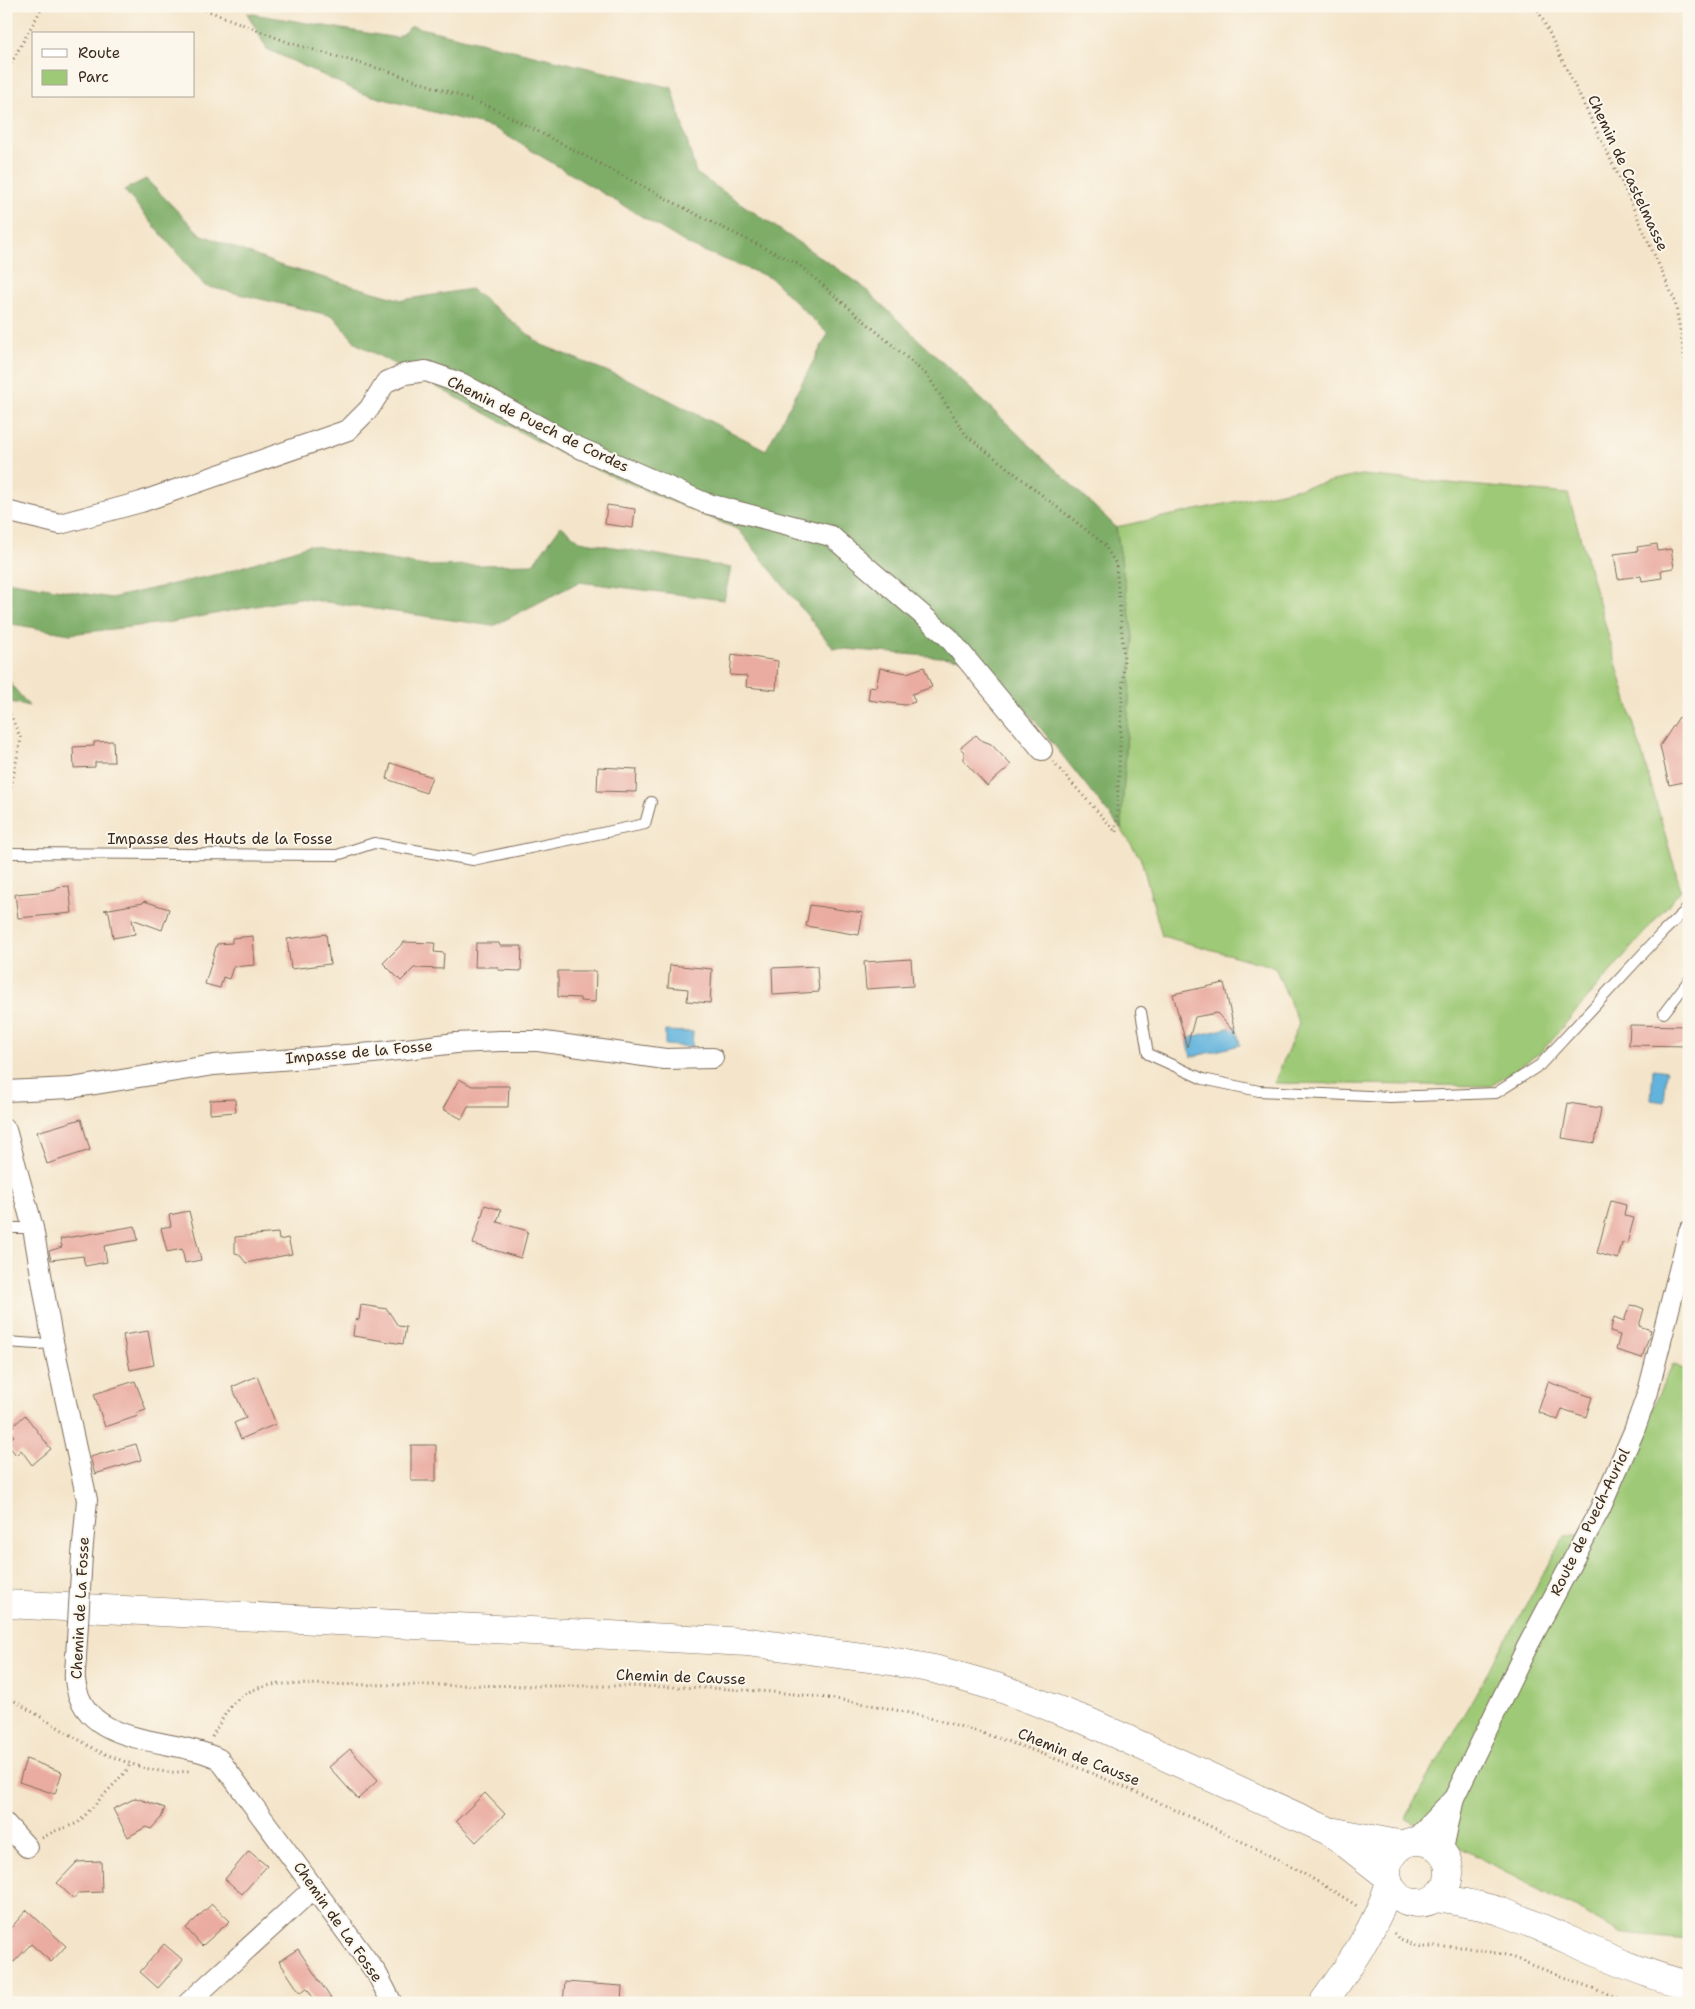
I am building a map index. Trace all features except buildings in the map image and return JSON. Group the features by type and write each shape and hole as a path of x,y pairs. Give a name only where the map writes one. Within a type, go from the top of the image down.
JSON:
{"main road":[{"path":"6,1604 748,1642 885,1660 934,1670 1000,1688 1052,1708 1171,1758 1332,1832 1388,1880 1401,1898 1501,1912 1614,1960 1668,1980 1689,1985"},
{"path":"1332,1832 1407,1843 1422,1842 1431,1845 1445,1861 1501,1912"},
{"path":"1323,2003 1350,1965 1376,1919 1388,1880 1387,1867 1395,1851 1407,1843"},
{"path":"1350,1965 1403,1912 1426,1900 1446,1885 1445,1861"}],"street":[{"name":"Chemin de Puech de Cordes","path":"6,511 60,524 141,502 348,430 369,409 386,382 405,374 426,371 463,384 573,445 705,503 831,536 948,637 1042,750"},
{"name":"Impasse de la Fosse","path":"6,1091 71,1088 214,1065 373,1053 456,1043 538,1041 666,1060 713,1058"},
{"name":"Chemin de La Fosse","path":"6,1130 33,1228 53,1343 87,1500 75,1680 81,1701 92,1716 107,1728 132,1737 205,1752 219,1759 377,1974 392,2003"},
{"name":"Route de Puech-Auriol","path":"1454,1798 1526,1650 1600,1509 1631,1439 1648,1392 1689,1231"},
{"path":"1407,1843 1454,1798"},
{"path":"1445,1861 1454,1798"},
{"path":"6,1824 27,1847"},
{"path":"188,2003 314,1888"}],"lane":[{"name":"Impasse des Hauts de la Fosse","path":"6,853 336,855 374,843 473,860 645,824 651,802"},
{"path":"1141,1012 1148,1054 1203,1079 1268,1092 1390,1097 1496,1093 1540,1065 1663,932 1689,907"},
{"path":"1664,1013 1689,980"},
{"path":"6,1228 33,1228"},
{"path":"6,1342 53,1343"}],"path":[{"path":"6,72 43,6"},
{"path":"196,6 290,43 394,73 491,107 715,224 798,264 927,375 966,434 1104,544 1116,564 1124,658 1116,832 1042,750"},
{"name":"Chemin de Castelmasse","path":"1536,6 1623,185 1675,301 1687,372 1689,534"},
{"path":"6,704 21,739 6,811"},
{"name":"Chemin de Causse","path":"6,1696 96,1750 130,1763 163,1771 185,1771 197,1767 227,1710 240,1696 257,1687 280,1684 658,1686 738,1690 849,1701 919,1715 969,1729 1079,1767 1247,1844 1328,1887 1364,1911"},
{"path":"27,1847 55,1831 78,1823 128,1769 130,1763"},
{"path":"1393,1932 1398,1938 1419,1947 1464,1947 1506,1955 1630,2003"}],"green space":[{"path":"247,13 397,38 412,26 672,88 696,173 861,285 1116,527 1133,636 1121,829 987,661 833,648 739,530 565,456 357,344 333,316 205,286 124,190 146,179 200,234 279,265 402,300 471,289 542,345 636,383 766,450 828,334 771,278 691,246 494,128 361,93 267,49"},
{"path":"1361,475 1568,494 1681,890 1541,1052 1491,1086 1274,1083 1299,1024 1275,967 1162,936 1141,859 1121,829 1133,636 1116,527"},
{"path":"561,526 580,541 731,568 724,600 579,582 493,626 299,598 172,622 70,634 6,623 6,581 111,598 223,573 309,545 425,566 533,564"},
{"path":"6,678 29,706 6,701"},
{"path":"1673,1364 1689,1372 1689,1940 1623,1934 1405,1818 1565,1536 1592,1533"}],"water":[{"path":"1236,1026 1240,1045 1191,1057 1187,1038"},
{"path":"665,1031 693,1032 692,1047 665,1045"},
{"path":"1653,1069 1667,1071 1664,1102 1651,1100"}]}
